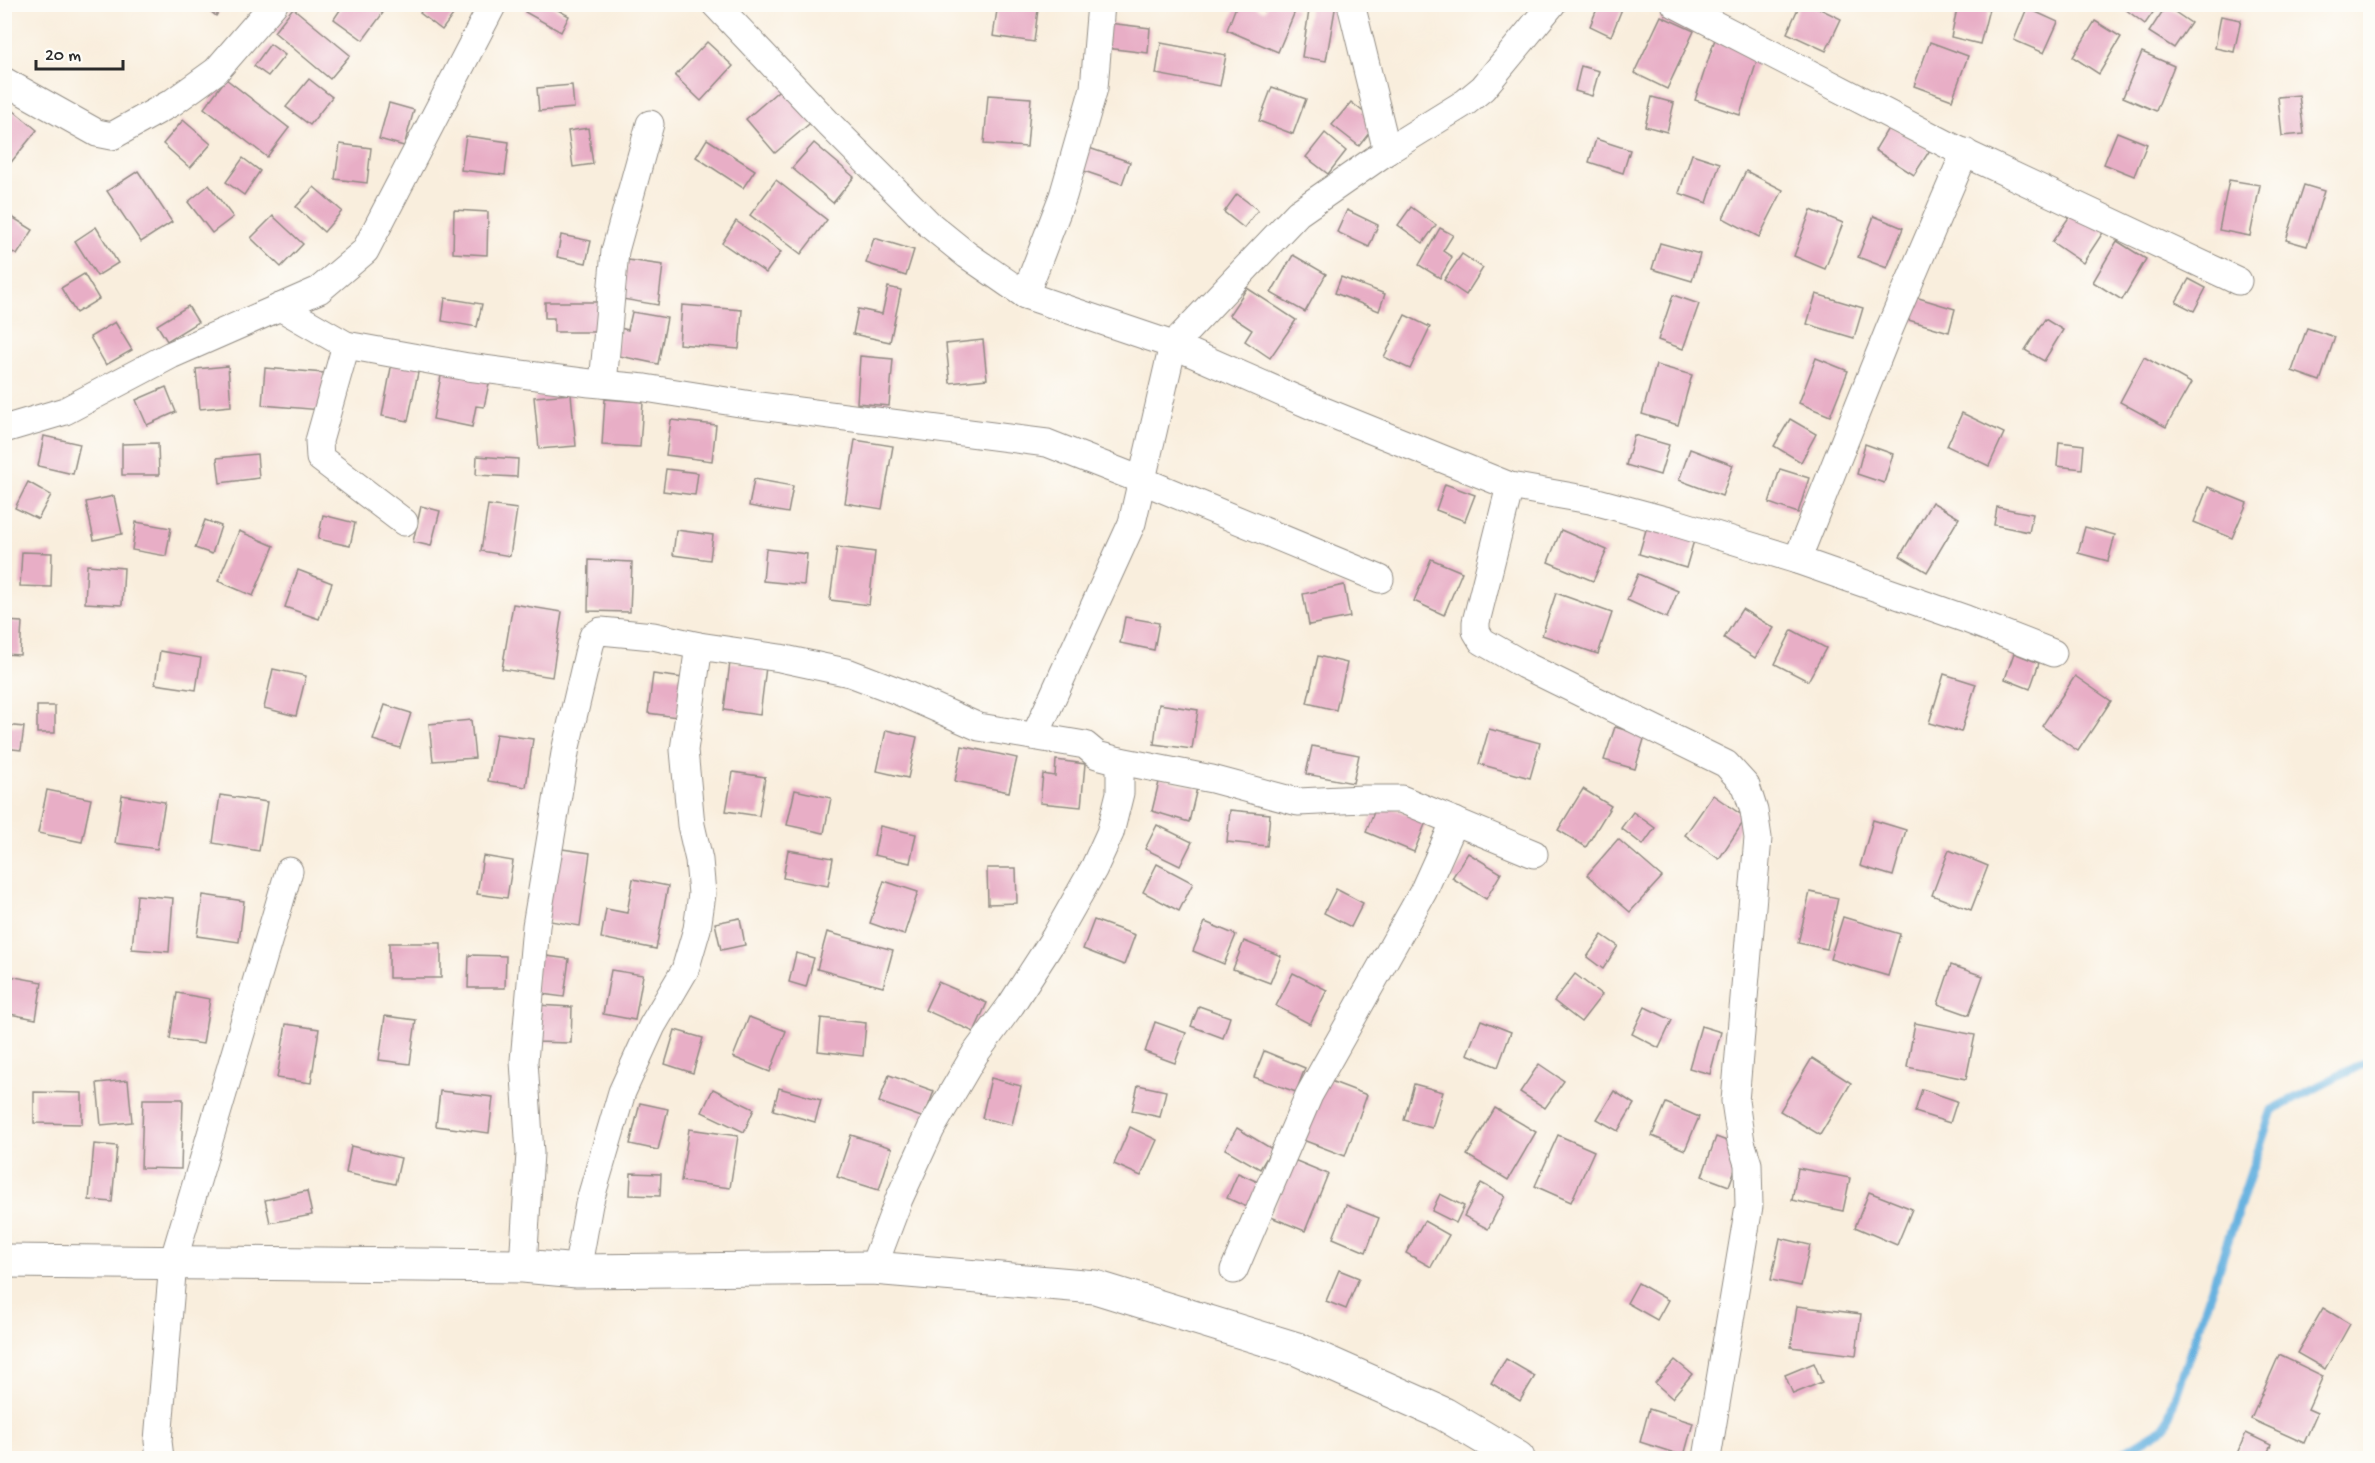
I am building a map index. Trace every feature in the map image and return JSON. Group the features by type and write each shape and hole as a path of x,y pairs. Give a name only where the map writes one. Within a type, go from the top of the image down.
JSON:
{"main road":[{"path":"4,1261 523,1266 577,1271 873,1268 1095,1287 1297,1349 1444,1414 1518,1458"}],"street":[{"path":"4,81 97,133 112,136 173,102 216,71 274,4"},
{"path":"4,429 65,411 171,355 319,290 365,251 493,4"},
{"path":"1025,295 1063,196 1094,88 1101,4"},
{"path":"1351,4 1388,151"},
{"path":"1035,736 1132,523 1173,345 1298,213 1484,88 1552,4"},
{"path":"1676,4 1734,36 1965,152 2238,281"},
{"path":"719,6 828,123 930,225 967,255 1025,295 1173,345 1319,409 1510,486 1590,500 1676,523 1797,560 1966,619 2053,653"},
{"path":"603,384 615,251 650,124"},
{"path":"1797,560 1889,330 1965,152"},
{"path":"280,307 346,345 468,367 645,388 752,405 1047,443 1380,579"},
{"path":"346,345 319,441 320,458 404,522"},
{"path":"1510,486 1476,622 1476,631 1482,641 1726,764 1746,786 1754,811 1758,838 1735,1101 1741,1142 1748,1164 1749,1206 1707,1458"},
{"path":"523,1266 530,1153 524,1061 536,926 566,747 590,645 593,636 602,631 653,636 699,646 780,657 850,673 979,727 1085,746 1097,755 1212,779 1298,802 1401,799 1534,854"},
{"path":"577,1271 589,1203 622,1092 652,1026 685,970 696,929 702,894 699,860 691,825 684,750 699,646"},
{"path":"873,1268 899,1199 931,1129 975,1054 1011,1005 1055,938 1094,868 1110,833 1120,792 1120,761"},
{"path":"1234,1270 1309,1095 1423,892 1455,821"},
{"path":"159,1458 158,1441 173,1262 289,871"}],"building":[{"path":"201,4 224,4 216,16"},
{"path":"344,4 371,4 383,13 363,40 334,19"},
{"path":"426,4 461,4 442,30 420,13"},
{"path":"529,4 547,4 569,16 561,32 525,12"},
{"path":"998,4 1038,9 1034,42 993,36"},
{"path":"1237,4 1249,4 1265,11 1268,4 1287,4 1296,9 1278,52 1227,30"},
{"path":"1310,4 1336,4 1326,61 1302,57"},
{"path":"1599,4 1624,4 1611,36 1590,26"},
{"path":"1800,4 1810,4 1841,19 1826,51 1787,33"},
{"path":"1958,4 1971,4 1989,9 1980,44 1951,37"},
{"path":"2123,4 2159,4 2145,24 2121,6"},
{"path":"2166,6 2191,23 2174,48 2149,32"},
{"path":"293,8 350,55 330,79 274,32"},
{"path":"2027,8 2058,22 2044,53 2014,40"},
{"path":"1661,16 1694,31 1667,89 1634,73"},
{"path":"2221,16 2241,20 2234,52 2215,48"},
{"path":"2095,21 2121,37 2099,74 2073,57"},
{"path":"1108,23 1150,28 1148,53 1106,48"},
{"path":"1716,36 1760,51 1740,115 1695,100"},
{"path":"707,42 733,66 701,101 675,76"},
{"path":"1930,42 1968,56 1952,100 1914,86"},
{"path":"1161,43 1226,55 1220,86 1156,74"},
{"path":"270,44 285,55 268,76 254,66"},
{"path":"2142,52 2174,66 2156,111 2123,97"},
{"path":"1581,66 1599,71 1592,96 1575,91"},
{"path":"226,79 289,128 267,157 204,108"},
{"path":"309,79 332,97 310,125 286,107"},
{"path":"572,85 574,108 539,111 537,88"},
{"path":"785,85 815,119 775,153 746,119"},
{"path":"1272,87 1306,99 1293,134 1259,121"},
{"path":"988,95 1031,98 1027,147 984,144"},
{"path":"2299,95 2304,134 2282,136 2278,97"},
{"path":"1652,97 1674,103 1667,132 1645,126"},
{"path":"1351,102 1377,123 1359,146 1332,125"},
{"path":"389,103 414,110 404,146 379,139"},
{"path":"14,111 37,130 4,171 4,123"},
{"path":"183,120 211,144 190,168 163,144"},
{"path":"1890,125 1930,150 1914,175 1875,150"},
{"path":"588,128 593,164 573,167 568,131"},
{"path":"2117,132 2147,144 2134,176 2104,164"},
{"path":"1325,133 1346,151 1328,174 1306,157"},
{"path":"466,136 509,142 505,175 461,170"},
{"path":"707,139 755,170 743,188 696,157"},
{"path":"1596,139 1630,150 1623,173 1589,162"},
{"path":"814,143 854,177 833,203 792,168"},
{"path":"340,144 371,148 367,183 335,179"},
{"path":"1086,147 1130,162 1122,184 1078,169"},
{"path":"1692,154 1720,163 1707,203 1679,193"},
{"path":"243,158 260,171 244,195 226,182"},
{"path":"138,171 172,222 141,242 107,191"},
{"path":"1746,171 1783,190 1759,237 1723,218"},
{"path":"776,180 827,220 801,254 750,215"},
{"path":"2229,180 2260,185 2250,236 2219,230"},
{"path":"209,185 233,217 212,233 188,202"},
{"path":"2304,185 2324,191 2307,246 2286,240"},
{"path":"314,187 342,211 324,232 296,207"},
{"path":"1237,194 1258,210 1244,228 1224,212"},
{"path":"1411,207 1436,225 1423,243 1398,225"},
{"path":"2076,207 2106,228 2083,263 2052,242"},
{"path":"454,210 488,212 487,255 453,253"},
{"path":"1347,210 1378,225 1369,247 1337,232"},
{"path":"1811,210 1843,223 1825,269 1794,256"},
{"path":"4,212 33,230 17,255 4,246"},
{"path":"273,216 303,244 281,267 251,238"},
{"path":"1874,216 1903,228 1887,268 1858,257"},
{"path":"736,221 781,252 766,273 722,243"},
{"path":"96,227 118,263 97,276 75,241"},
{"path":"1440,228 1453,235 1443,251 1452,257 1440,278 1419,265"},
{"path":"561,235 591,241 586,263 557,257"},
{"path":"874,238 914,250 906,276 866,263"},
{"path":"2117,241 2146,259 2122,300 2093,282"},
{"path":"1660,243 1700,254 1692,281 1652,269"},
{"path":"1462,254 1483,268 1466,295 1444,280"},
{"path":"1293,255 1326,274 1305,312 1271,293"},
{"path":"628,260 663,265 658,305 622,299"},
{"path":"84,274 99,299 76,313 61,288"},
{"path":"1341,277 1385,294 1379,311 1335,293"},
{"path":"2189,279 2206,288 2194,311 2176,302"},
{"path":"888,287 901,290 890,342 853,334 858,309 882,314"},
{"path":"1247,288 1296,320 1270,358 1245,341 1252,330 1229,315"},
{"path":"1816,294 1863,308 1854,338 1807,324"},
{"path":"1673,295 1699,304 1683,349 1658,340"},
{"path":"1912,296 1955,309 1949,332 1905,319"},
{"path":"445,298 482,304 477,327 442,321"},
{"path":"545,302 600,302 600,332 554,332 554,318 545,318"},
{"path":"682,305 742,310 739,349 679,344"},
{"path":"188,306 198,322 167,341 157,325"},
{"path":"632,312 667,318 658,364 615,355 620,328 628,330"},
{"path":"1405,315 1430,327 1410,369 1384,357"},
{"path":"2045,319 2063,330 2044,361 2025,350"},
{"path":"115,322 132,350 106,365 90,337"},
{"path":"2307,328 2335,337 2320,381 2292,371"},
{"path":"983,340 987,379 950,383 946,344"},
{"path":"860,356 893,359 889,406 857,403"},
{"path":"393,357 420,363 408,421 382,416"},
{"path":"2144,357 2191,383 2166,427 2120,402"},
{"path":"1816,358 1848,371 1830,416 1799,403"},
{"path":"443,365 491,374 484,407 476,406 472,427 433,419"},
{"path":"1656,365 1692,375 1678,425 1642,414"},
{"path":"228,366 231,406 200,409 196,369"},
{"path":"265,368 324,373 322,410 262,405"},
{"path":"166,387 176,412 147,425 136,400"},
{"path":"571,394 576,446 539,449 534,397"},
{"path":"605,399 643,402 640,447 602,445"},
{"path":"1962,413 2004,433 1989,466 1947,446"},
{"path":"1790,419 1816,434 1801,462 1774,446"},
{"path":"671,420 716,425 712,461 666,455"},
{"path":"1634,435 1669,445 1660,475 1626,465"},
{"path":"44,436 80,444 73,474 38,466"},
{"path":"855,440 893,446 882,509 845,503"},
{"path":"2059,442 2084,445 2082,469 2057,466"},
{"path":"158,443 159,475 122,475 122,444"},
{"path":"1865,444 1893,454 1884,483 1857,474"},
{"path":"1690,449 1733,465 1722,496 1679,480"},
{"path":"257,454 259,478 220,483 217,458"},
{"path":"477,456 518,459 517,477 476,475"},
{"path":"666,469 698,473 695,495 663,491"},
{"path":"1780,469 1809,478 1798,513 1769,503"},
{"path":"754,479 793,486 788,513 749,506"},
{"path":"28,482 51,495 38,519 15,508"},
{"path":"1445,484 1475,495 1465,521 1436,510"},
{"path":"2208,487 2247,503 2232,538 2194,522"},
{"path":"114,496 122,534 94,540 86,502"},
{"path":"1932,502 1959,518 1927,572 1900,556"},
{"path":"488,505 517,509 510,556 481,551"},
{"path":"421,506 440,511 431,546 413,542"},
{"path":"1997,507 2033,514 2029,532 1994,525"},
{"path":"323,515 355,523 350,546 318,539"},
{"path":"205,520 221,526 212,554 195,548"},
{"path":"136,522 171,528 166,556 132,550"},
{"path":"1648,523 1695,537 1686,568 1639,554"},
{"path":"2085,527 2115,535 2108,561 2078,553"},
{"path":"676,530 713,535 710,560 673,555"},
{"path":"1561,530 1607,550 1593,581 1548,562"},
{"path":"239,531 274,546 253,596 218,581"},
{"path":"837,547 875,552 869,605 830,600"},
{"path":"766,549 807,554 804,585 763,581"},
{"path":"22,552 52,553 51,587 20,586"},
{"path":"1431,559 1462,572 1444,615 1414,601"},
{"path":"589,560 632,562 630,612 588,611"},
{"path":"87,565 124,568 122,605 85,603"},
{"path":"298,570 332,583 319,619 285,607"},
{"path":"1638,574 1678,591 1667,618 1627,600"},
{"path":"1344,585 1350,617 1309,625 1303,594"},
{"path":"1556,593 1612,613 1598,654 1542,635"},
{"path":"513,604 562,612 552,677 502,669"},
{"path":"1742,609 1774,628 1755,658 1724,638"},
{"path":"1125,617 1159,623 1154,650 1120,643"},
{"path":"4,621 22,622 20,655 4,654"},
{"path":"1792,630 1826,648 1808,681 1775,664"},
{"path":"160,651 201,658 196,690 155,684"},
{"path":"2014,653 2039,663 2030,689 2005,679"},
{"path":"1318,656 1347,663 1336,710 1307,703"},
{"path":"730,662 766,667 760,715 724,710"},
{"path":"273,669 306,676 296,716 264,708"},
{"path":"653,674 683,678 677,717 648,713"},
{"path":"1944,674 1976,684 1961,732 1929,723"},
{"path":"2075,676 2111,701 2078,751 2042,726"},
{"path":"1159,704 1198,710 1192,749 1154,744"},
{"path":"385,705 411,713 400,748 373,740"},
{"path":"37,706 55,706 55,733 37,733"},
{"path":"471,720 475,758 433,761 429,724"},
{"path":"4,725 24,727 21,750 4,748"},
{"path":"1615,727 1645,736 1635,769 1604,760"},
{"path":"1489,729 1540,743 1530,778 1479,764"},
{"path":"886,730 917,737 908,778 877,771"},
{"path":"496,734 533,739 526,787 488,781"},
{"path":"962,746 1017,758 1009,792 955,781"},
{"path":"1312,746 1359,755 1353,783 1306,774"},
{"path":"1056,760 1085,764 1081,807 1040,803 1043,774 1055,776"},
{"path":"733,772 765,777 759,816 726,811"},
{"path":"1160,778 1197,788 1189,822 1152,811"},
{"path":"1583,789 1611,806 1586,847 1558,830"},
{"path":"47,790 91,799 82,842 38,833"},
{"path":"795,790 831,798 824,833 787,825"},
{"path":"122,795 165,802 157,849 115,843"},
{"path":"220,795 267,802 259,851 213,843"},
{"path":"1713,795 1746,818 1719,859 1685,835"},
{"path":"1378,802 1426,822 1414,852 1366,832"},
{"path":"1230,810 1270,814 1267,846 1227,842"},
{"path":"1633,812 1655,828 1643,845 1621,828"},
{"path":"1873,820 1906,830 1893,876 1860,866"},
{"path":"1157,825 1192,842 1180,866 1145,849"},
{"path":"880,826 916,834 910,863 874,855"},
{"path":"1618,839 1662,877 1630,912 1587,875"},
{"path":"555,848 590,853 580,926 544,920"},
{"path":"788,850 833,858 828,886 783,878"},
{"path":"1949,850 1988,866 1971,910 1932,895"},
{"path":"1468,853 1501,873 1486,899 1452,878"},
{"path":"483,856 513,861 507,898 477,894"},
{"path":"1157,864 1193,883 1179,911 1143,892"},
{"path":"987,868 1016,868 1017,903 988,904"},
{"path":"633,879 668,886 656,949 601,938 606,909 627,913"},
{"path":"884,881 918,892 904,935 870,923"},
{"path":"1336,889 1363,903 1351,927 1324,913"},
{"path":"1810,892 1838,898 1827,949 1798,943"},
{"path":"137,895 173,898 169,952 132,949"},
{"path":"203,895 244,901 239,942 197,936"},
{"path":"1843,917 1900,934 1888,976 1830,959"},
{"path":"740,918 745,945 721,950 715,923"},
{"path":"1094,920 1135,935 1124,965 1083,949"},
{"path":"1205,922 1236,935 1224,964 1193,951"},
{"path":"827,932 893,950 883,987 817,969"},
{"path":"1602,935 1618,946 1603,969 1587,957"},
{"path":"1244,941 1281,956 1270,983 1233,969"},
{"path":"389,943 441,943 441,978 389,978"},
{"path":"796,953 814,958 806,987 789,982"},
{"path":"469,955 506,956 505,988 468,988"},
{"path":"539,955 569,959 564,997 534,993"},
{"path":"1951,965 1983,976 1969,1015 1938,1004"},
{"path":"611,970 643,975 635,1020 603,1014"},
{"path":"1293,973 1327,990 1310,1024 1276,1006"},
{"path":"1575,974 1602,995 1581,1022 1554,1001"},
{"path":"4,975 42,982 36,1019 4,1013"},
{"path":"938,982 987,1003 974,1032 925,1010"},
{"path":"177,993 210,999 203,1044 170,1039"},
{"path":"536,1005 572,1007 571,1043 535,1042"},
{"path":"1199,1006 1230,1017 1223,1038 1191,1026"},
{"path":"1645,1007 1672,1020 1659,1048 1632,1034"},
{"path":"385,1016 416,1020 410,1064 379,1060"},
{"path":"749,1017 786,1031 770,1072 733,1057"},
{"path":"821,1018 866,1023 863,1056 818,1051"},
{"path":"1481,1020 1511,1032 1498,1067 1467,1054"},
{"path":"1155,1022 1186,1033 1175,1063 1145,1052"},
{"path":"1915,1023 1975,1035 1966,1079 1907,1067"},
{"path":"286,1024 319,1029 311,1083 277,1078"},
{"path":"1701,1026 1721,1032 1710,1074 1689,1068"},
{"path":"675,1030 703,1038 693,1073 665,1064"},
{"path":"1264,1051 1305,1068 1296,1092 1254,1077"},
{"path":"1812,1058 1851,1083 1820,1135 1780,1111"},
{"path":"1539,1064 1564,1081 1545,1108 1520,1092"},
{"path":"889,1075 934,1091 924,1118 879,1102"},
{"path":"991,1078 1021,1086 1012,1125 982,1118"},
{"path":"1325,1079 1367,1095 1345,1156 1303,1140"},
{"path":"128,1080 132,1122 101,1125 97,1083"},
{"path":"1414,1084 1443,1092 1432,1128 1404,1120"},
{"path":"1138,1085 1166,1091 1160,1117 1132,1111"},
{"path":"779,1088 821,1100 815,1122 773,1110"},
{"path":"713,1089 754,1109 744,1132 702,1112"},
{"path":"1922,1089 1957,1101 1950,1123 1915,1112"},
{"path":"440,1091 493,1097 489,1133 436,1126"},
{"path":"1614,1091 1634,1104 1618,1131 1597,1119"},
{"path":"34,1092 82,1093 82,1124 34,1123"},
{"path":"143,1099 183,1099 181,1169 141,1168"},
{"path":"640,1103 668,1109 658,1150 630,1144"},
{"path":"1666,1103 1699,1117 1685,1150 1652,1136"},
{"path":"1495,1108 1536,1132 1508,1180 1467,1155"},
{"path":"1130,1127 1157,1140 1141,1176 1114,1164"},
{"path":"1237,1128 1272,1149 1260,1169 1225,1149"},
{"path":"689,1129 738,1136 730,1188 681,1181"},
{"path":"851,1135 892,1148 879,1190 837,1177"},
{"path":"1558,1135 1594,1151 1571,1202 1535,1186"},
{"path":"1716,1137 1743,1147 1729,1186 1702,1176"},
{"path":"94,1144 117,1146 112,1202 89,1200"},
{"path":"351,1146 401,1158 395,1184 346,1173"},
{"path":"1294,1160 1328,1174 1305,1231 1271,1217"},
{"path":"1798,1168 1850,1178 1843,1211 1792,1200"},
{"path":"631,1173 661,1174 660,1196 630,1195"},
{"path":"1238,1173 1260,1183 1249,1208 1227,1198"},
{"path":"1481,1183 1505,1196 1488,1229 1464,1216"},
{"path":"307,1191 312,1215 270,1223 265,1200"},
{"path":"1869,1192 1912,1209 1897,1245 1855,1227"},
{"path":"1440,1194 1464,1206 1456,1223 1432,1211"},
{"path":"1346,1205 1379,1218 1366,1252 1333,1238"},
{"path":"1424,1221 1449,1235 1431,1267 1406,1253"},
{"path":"1780,1238 1810,1245 1801,1286 1771,1280"},
{"path":"1339,1270 1359,1278 1346,1309 1326,1301"},
{"path":"1638,1283 1668,1300 1657,1320 1627,1303"},
{"path":"1797,1306 1861,1314 1856,1355 1791,1347"},
{"path":"2323,1308 2350,1324 2325,1369 2297,1353"},
{"path":"2279,1355 2323,1376 2308,1409 2317,1413 2304,1443 2251,1419"},
{"path":"1506,1359 1535,1376 1520,1401 1491,1383"},
{"path":"1675,1360 1692,1374 1672,1398 1655,1383"},
{"path":"1814,1363 1822,1382 1793,1394 1785,1375"},
{"path":"1649,1409 1693,1423 1684,1456 1640,1442"},
{"path":"2246,1433 2271,1445 2265,1458 2235,1458"}],"waterway":[{"path":"2114,1458 2165,1427 2272,1110 2370,1060"}]}
